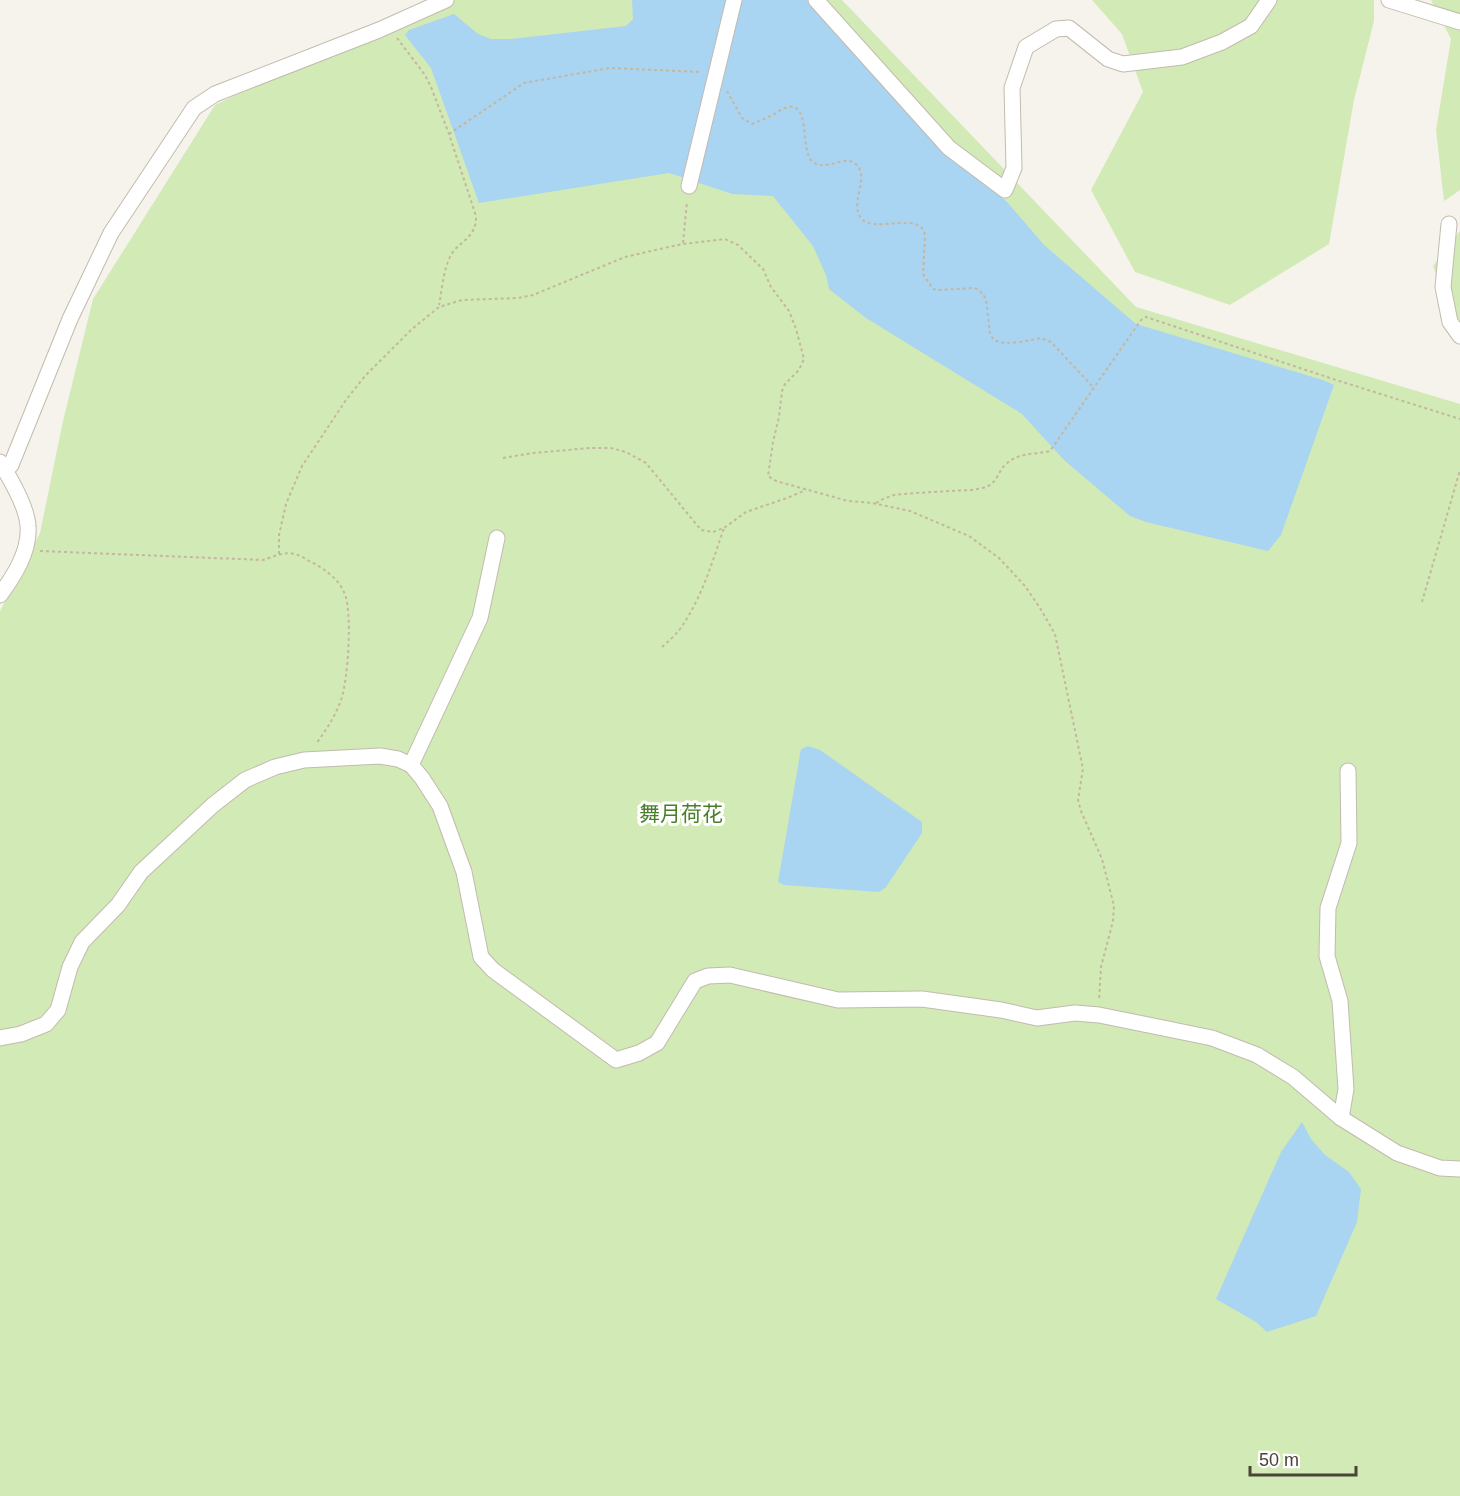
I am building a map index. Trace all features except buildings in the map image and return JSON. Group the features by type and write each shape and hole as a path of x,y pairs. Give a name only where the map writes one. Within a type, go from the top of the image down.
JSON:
{"street":[{"path":"0,595 26,551 28,526 21,501 3,466 11,465 70,319 111,233 194,108 214,94 387,27 446,0"},
{"path":"689,186 734,0"},
{"path":"816,0 950,148 1005,190 1014,168 1012,88 1026,47 1056,29 1069,28 1108,58 1123,64 1182,57 1222,42 1251,26 1269,0"},
{"path":"1389,0 1460,22"},
{"path":"1449,224 1443,287 1450,322 1460,336"},
{"path":"411,765 480,618 497,538"},
{"path":"0,1038 21,1034 46,1024 58,1010 70,967 82,942 118,905 141,872 213,805 245,780 275,767 304,760 380,756 398,759 411,765 440,806 464,872 481,957 493,970 616,1060 639,1053 657,1043 695,981 708,976 730,975 838,1000 922,999 1001,1010 1037,1018 1075,1012 1212,1038 1257,1055 1293,1077 1341,1118 1397,1153 1440,1168 1460,1169"},
{"path":"1341,1118 1347,1089 1340,1001 1327,956 1328,908 1349,843 1348,771"}],"path":[{"path":"387,27 425,75 450,133 476,216 473,232 450,256 439,307"},
{"path":"450,133 524,83 609,68 716,75 747,123 752,124 785,107 791,107 798,110 802,116 807,155 813,162 822,165 846,160 858,166 861,172 858,199 858,212 861,219 868,223 914,223 922,227 925,236 923,274 933,289 974,288 984,295 990,334 993,339 1006,343 1045,339 1051,342 1094,388"},
{"path":"683,244 689,186"},
{"path":"279,554 279,535 286,504 302,466 346,400 365,376 412,329 439,307 462,300 518,298 533,295 625,257 683,244 725,239 738,245 763,269 771,287 789,311 804,358 799,370 785,384 782,391 768,476 776,481 848,501 910,511 969,536 999,558 1025,586 1054,634 1083,769 1078,801 1102,859 1114,906 1113,921 1101,967 1099,1016"},
{"path":"876,504 894,495 988,486 996,481 1004,465 1013,458 1050,451 1141,320 1146,317 1460,419"},
{"path":"503,458 590,448 611,448 626,452 646,463 701,530 713,532 724,528 746,512 806,490"},
{"path":"1422,602 1460,470"},
{"path":"663,647 684,624 711,566 724,528"},
{"path":"26,551 263,560 279,554 294,553 323,568 337,580 346,594 349,610 349,646 342,698 333,720 304,760"}],"green space":[{"name":"舞月荷花","path":"430,0 842,0 1136,307 1460,404 1460,1496 0,1496 0,611 40,533 63,421 93,299 215,105"},
{"path":"1092,0 1374,0 1374,21 1354,100 1329,244 1230,305 1135,272 1091,190 1143,92 1122,34"},
{"path":"1431,0 1460,0 1460,190 1444,201 1436,130 1451,39"},
{"path":"1460,231 1460,342 1433,266"}],"water":[{"path":"632,0 810,0 977,175 1008,203 1044,245 1136,324 1334,385 1281,535 1268,551 1146,522 1130,516 1064,460 1022,414 866,318 829,289 826,275 813,246 773,196 732,194 669,173 479,203 431,68 405,35 409,30 454,14 478,34 491,39 511,39 626,26 633,19"},
{"path":"808,746 820,750 922,822 922,833 886,887 879,892 784,885 778,882 801,749"},
{"path":"1302,1122 1311,1139 1325,1155 1349,1172 1361,1189 1357,1222 1316,1316 1267,1332 1256,1322 1216,1299 1281,1152"}]}
